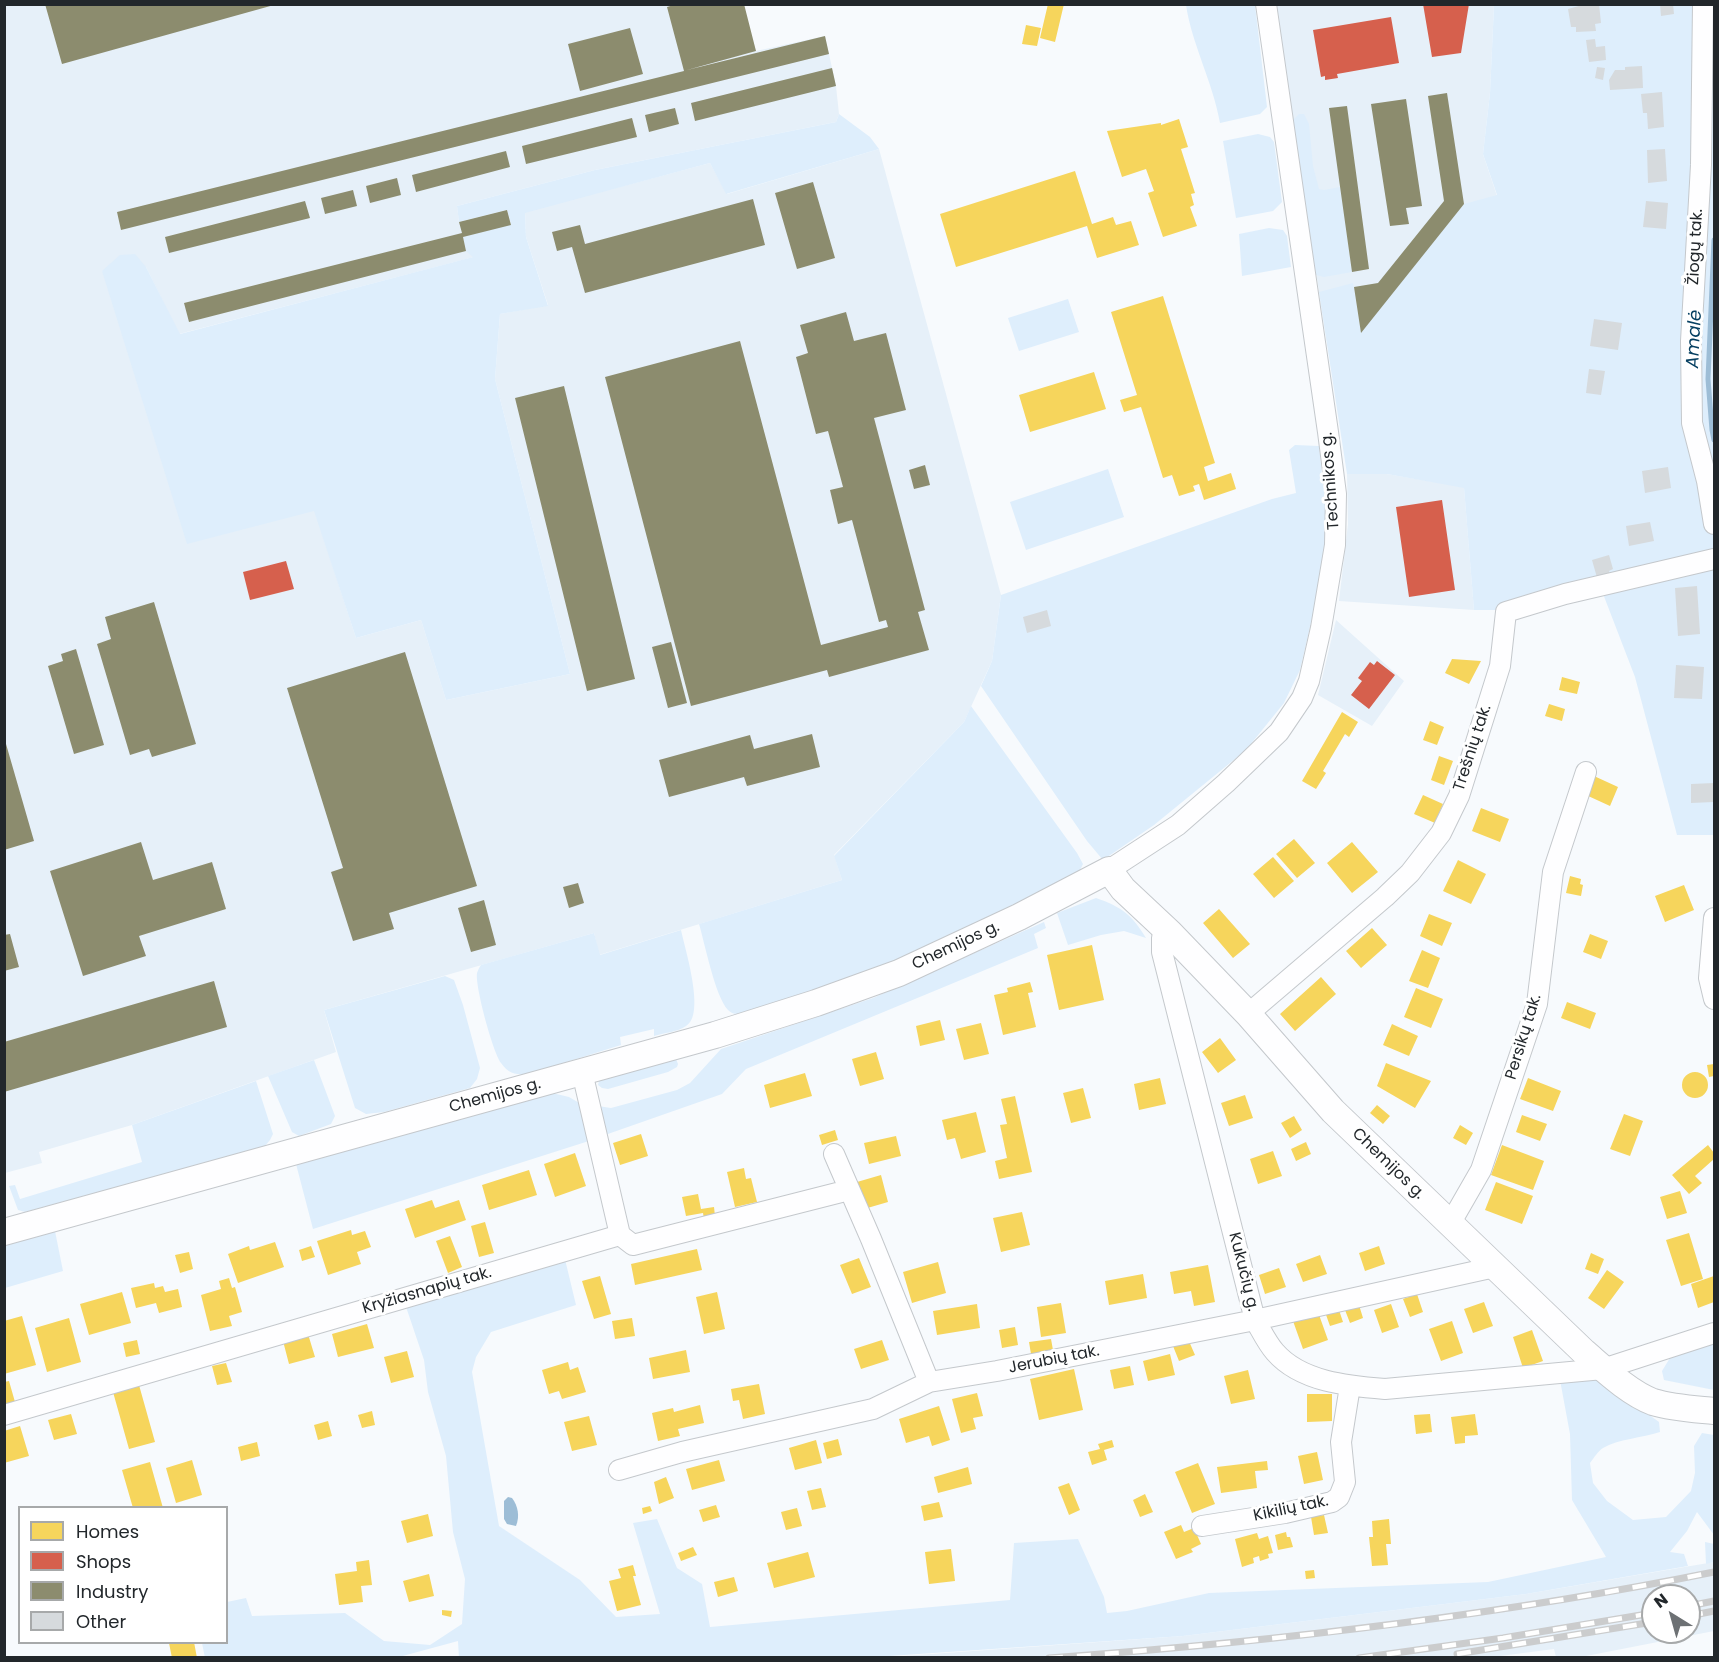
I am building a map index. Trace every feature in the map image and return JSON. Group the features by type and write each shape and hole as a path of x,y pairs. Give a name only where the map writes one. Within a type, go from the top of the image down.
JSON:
{"main road":[{"name":"Chemijos g.","path":"4,1232 748,1026 816,1004 899,973 1019,917 1109,870 1123,889 1170,933 1248,1014 1333,1111 1584,1352 1618,1380 1651,1401 1689,1409 1714,1411"}],"street":[{"name":"Technikos g.","path":"1109,870 1178,825 1279,732 1291,716 1309,681 1321,628 1335,545 1336,494 1329,432 1266,4"},
{"name":"Žiogų tak.","path":"1703,4 1701,165 1691,341 1692,423 1707,481 1714,524"},
{"name":"Trešnių tak.","path":"1248,1014 1410,873 1441,833 1459,796 1500,666 1506,612 1574,592 1714,559"},
{"name":"Persikų tak.","path":"1450,1224 1481,1170 1503,1109 1522,1042 1537,1004 1553,872 1586,772"},
{"path":"1714,918 1709,978 1714,999"},
{"name":"Kukučių g.","path":"1170,933 1162,938 1162,952 1255,1320 1275,1352 1297,1371 1350,1386 1385,1389 1603,1368 1714,1333"},
{"path":"582,1072 620,1236"},
{"path":"834,1154 929,1382"},
{"name":"Kryžiasnapių tak.","path":"4,1415 620,1236 633,1245 849,1190"},
{"name":"Jerubių tak.","path":"618,1470 682,1452 873,1409 929,1382 997,1371 1255,1320 1495,1267"},
{"name":"Kikilių tak.","path":"1202,1526 1285,1513 1332,1503 1339,1497 1345,1482 1341,1442 1350,1386"}],"shaded area":[{"path":"740,4 756,51 825,36 836,86 839,114 836,122 595,170 457,206 459,222 507,210 511,225 474,257 179,334 146,267 102,271 315,511 356,638 421,620 446,700 570,674 495,379 500,314 548,305 526,237 525,212 710,163 727,194 879,149 1001,595 992,661 964,722 834,855 842,880 599,955 594,933 324,1010 336,1052 132,1125 39,1152 42,1163 5,1173 4,5"},
{"path":"1186,5 1255,5 1267,107 1260,114 1220,123"},
{"path":"1277,5 1494,5 1490,93 1483,154 1497,196 1361,333 1331,367 1289,102"},
{"path":"1494,5 1714,5 1714,835 1677,835 1635,677 1600,586 1498,610 1474,610 1464,488 1387,474 1347,474 1319,292 1353,283 1361,332 1464,204 1497,195 1483,154 1490,93"},
{"path":"839,114 870,137 879,149 726,194 710,163 525,213 526,237 548,306 500,314 495,379 570,674 446,700 421,620 356,638 314,511 187,544 102,271 120,255 135,254 146,267 180,334 473,257 466,251 463,237 511,224 507,210 459,222 457,206 595,170 836,122"},
{"path":"1299,114 1304,114 1309,124 1313,166 1319,189 1340,187 1352,272 1324,277 1316,275 1292,121"},
{"path":"1258,134 1270,137 1274,142 1282,202 1273,211 1236,218 1223,141"},
{"path":"1269,228 1283,230 1287,236 1291,267 1242,276 1239,234"},
{"path":"1068,299 1079,332 1019,351 1008,318"},
{"path":"1295,445 1319,446 1325,502 1325,538 1320,584 1300,670 1284,703 1246,750 1154,825 1103,860 1087,841 981,686 992,661 1001,595 1272,499 1296,493 1289,450"},
{"path":"1108,469 1124,517 1026,550 1010,502"},
{"path":"1347,474 1387,474 1464,487 1474,610 1339,601 1348,524"},
{"path":"1336,620 1404,681 1372,726 1318,695"},
{"path":"971,706 1077,853 1083,864 1078,874 902,958 741,1014 729,1011 723,1003 715,982 699,924 842,880 834,856 964,722"},
{"path":"1096,898 1126,913 1146,938 1124,931 1068,945 1057,913"},
{"path":"1044,922 1046,928 1034,934 1038,948 746,1069 722,1094 605,1135 598,1106 611,1108 677,1090 690,1083 721,1049 873,998"},
{"path":"681,930 690,966 694,996 692,1019 686,1026 654,1036 654,1029 620,1037 621,1045 525,1075 506,1069 501,1063 489,1033 479,991 477,973 481,965 594,933 600,955"},
{"path":"445,976 454,980 463,1005 480,1068 477,1079 470,1088 384,1112 366,1114 355,1108 324,1010"},
{"path":"676,1059 678,1064 668,1072 608,1089 598,1085 599,1081 605,1077"},
{"path":"314,1060 335,1116 331,1124 299,1136 292,1132 268,1076"},
{"path":"256,1081 273,1134 264,1147 25,1212 18,1210 9,1186 15,1185 20,1199 142,1162 132,1125"},
{"path":"552,1093 569,1097 581,1104 592,1140 313,1229 296,1164"},
{"path":"55,1231 63,1271 5,1288 5,1246"},
{"path":"563,1251 576,1305 491,1332 476,1357 472,1372 499,1526 580,1580 616,1617 660,1614 633,1523 657,1519 677,1568 702,1584 710,1627 1010,1600 1014,1543 1078,1539 1104,1597 1107,1613 1127,1611 1209,1593 1488,1582 1606,1557 1572,1500 1570,1434 1560,1380 1594,1375 1659,1422 1660,1432 1601,1449 1590,1463 1593,1483 1607,1501 1633,1520 1666,1517 1691,1491 1695,1473 1694,1446 1702,1433 1714,1435 1714,1535 1697,1512 1687,1531 1670,1552 1684,1554 1688,1566 1526,1594 1183,1636 875,1657 459,1658 458,1641 399,1657 205,1658 202,1644 228,1644 228,1602 246,1598 252,1616 345,1613 384,1641 430,1645 462,1624 465,1579 453,1532 446,1456 428,1392 424,1360 403,1298"},
{"path":"1714,1342 1714,1390 1664,1380 1662,1371 1673,1353"},
{"path":"1705,1542 1714,1544 1714,1562 1706,1564"},
{"path":"1714,1562 1714,1631 1701,1634 1701,1584 1641,1584 1641,1644 1648,1644 1581,1657 1556,1657 1554,1649 1485,1658 875,1658 1183,1636 1526,1594"}],"water":[{"path":"508,1497 512,1498 517,1508 516,1526 507,1524 504,1519 504,1501"}],"building: Homes":[{"path":"1048,4 1064,4 1055,42 1040,38"},
{"path":"1026,25 1041,28 1037,46 1022,44"},
{"path":"1179,119 1188,147 1181,149 1195,193 1191,194 1194,205 1190,207 1197,226 1163,237 1148,193 1154,191 1146,169 1122,177 1107,131 1161,123 1161,125"},
{"path":"1075,171 1092,224 1113,217 1116,225 1131,221 1139,245 1097,258 1087,226 956,267 940,214"},
{"path":"1163,296 1215,463 1204,467 1208,481 1231,473 1236,489 1204,500 1199,484 1193,486 1195,491 1179,496 1172,475 1163,478 1141,407 1124,412 1120,400 1137,395 1111,312"},
{"path":"1094,372 1106,409 1030,432 1019,395"},
{"path":"1452,659 1481,661 1469,684 1445,673"},
{"path":"1562,677 1580,682 1577,694 1559,690"},
{"path":"1549,704 1565,709 1562,721 1545,716"},
{"path":"1342,712 1358,722 1349,737 1345,734 1323,771 1326,773 1316,789 1302,781"},
{"path":"1430,721 1444,727 1437,745 1423,740"},
{"path":"1439,756 1453,761 1444,785 1431,780"},
{"path":"1594,776 1618,787 1610,806 1586,795"},
{"path":"1423,795 1443,804 1435,823 1414,814"},
{"path":"1481,808 1509,819 1500,842 1472,831"},
{"path":"1294,839 1315,863 1297,878 1276,854"},
{"path":"1352,842 1378,872 1352,893 1327,863"},
{"path":"1273,857 1294,881 1274,898 1253,874"},
{"path":"1458,860 1486,874 1471,904 1443,891"},
{"path":"1570,876 1581,879 1580,884 1583,885 1581,896 1566,893"},
{"path":"1684,885 1694,910 1665,922 1655,896"},
{"path":"1219,909 1250,944 1233,958 1203,923"},
{"path":"1429,914 1452,923 1442,946 1420,936"},
{"path":"1372,928 1387,945 1361,968 1346,951"},
{"path":"1590,934 1608,941 1601,959 1583,952"},
{"path":"1092,945 1104,1000 1059,1010 1047,955"},
{"path":"1422,950 1440,958 1428,988 1409,981"},
{"path":"1321,977 1336,994 1295,1031 1280,1014"},
{"path":"1030,982 1033,992 1028,993 1036,1027 1003,1035 994,995 1008,992 1007,988"},
{"path":"1416,988 1443,999 1431,1028 1404,1017"},
{"path":"1567,1002 1596,1013 1590,1029 1561,1018"},
{"path":"940,1020 945,1040 920,1046 916,1026"},
{"path":"981,1023 989,1054 964,1060 956,1029"},
{"path":"1392,1024 1418,1036 1409,1056 1383,1045"},
{"path":"1220,1038 1236,1060 1218,1073 1202,1052"},
{"path":"876,1052 884,1079 860,1086 852,1059"},
{"path":"1386,1063 1431,1081 1415,1108 1377,1086"},
{"path":"1714,1064 1714,1076 1709,1077 1707,1065"},
{"path":"1695,1072 1704,1076 1708,1085 1704,1094 1695,1098 1686,1094 1682,1085 1686,1076"},
{"path":"805,1073 812,1096 770,1108 764,1085"},
{"path":"1160,1078 1166,1104 1139,1110 1134,1084"},
{"path":"1528,1078 1561,1091 1553,1111 1520,1099"},
{"path":"1083,1088 1091,1118 1071,1123 1063,1093"},
{"path":"1245,1095 1253,1118 1229,1126 1221,1103"},
{"path":"1015,1096 1032,1172 999,1179 995,1161 1007,1158 1000,1125 1007,1124 1001,1099"},
{"path":"1377,1105 1390,1116 1383,1124 1370,1113"},
{"path":"976,1112 986,1152 961,1159 955,1138 947,1140 942,1120"},
{"path":"1624,1114 1643,1121 1630,1156 1610,1149"},
{"path":"1522,1115 1547,1124 1540,1141 1516,1132"},
{"path":"1294,1116 1302,1130 1290,1138 1281,1123"},
{"path":"1460,1125 1473,1133 1466,1145 1453,1138"},
{"path":"835,1130 838,1140 822,1145 819,1135"},
{"path":"641,1134 648,1156 620,1165 613,1143"},
{"path":"896,1136 901,1156 869,1164 864,1143"},
{"path":"1306,1142 1311,1154 1296,1161 1291,1149"},
{"path":"1502,1145 1544,1161 1533,1190 1491,1175"},
{"path":"1708,1145 1714,1153 1714,1159 1695,1176 1702,1183 1689,1194 1672,1175"},
{"path":"1273,1151 1282,1176 1258,1184 1250,1159"},
{"path":"575,1153 586,1186 555,1197 544,1164"},
{"path":"744,1168 746,1179 751,1178 757,1202 735,1207 727,1172"},
{"path":"529,1170 537,1195 489,1210 482,1185"},
{"path":"881,1175 888,1202 864,1209 857,1182"},
{"path":"1496,1182 1533,1196 1522,1224 1485,1210"},
{"path":"1680,1191 1687,1213 1667,1219 1660,1197"},
{"path":"698,1194 701,1209 714,1207 715,1216 704,1219 703,1213 686,1216 682,1197"},
{"path":"432,1200 435,1208 459,1200 466,1220 415,1238 405,1209"},
{"path":"1022,1212 1030,1245 1001,1252 993,1218"},
{"path":"485,1222 494,1253 479,1257 471,1226"},
{"path":"351,1230 352,1235 365,1231 371,1247 357,1252 361,1264 328,1275 317,1241"},
{"path":"1689,1233 1703,1279 1681,1286 1666,1240"},
{"path":"450,1236 462,1267 448,1273 436,1241"},
{"path":"275,1242 284,1267 238,1283 228,1254 249,1246 250,1250"},
{"path":"311,1246 315,1257 302,1261 299,1250"},
{"path":"1379,1246 1385,1264 1365,1271 1359,1253"},
{"path":"697,1249 702,1270 635,1285 631,1264"},
{"path":"189,1252 193,1269 180,1273 175,1255"},
{"path":"1591,1253 1604,1259 1598,1274 1585,1269"},
{"path":"1320,1255 1327,1274 1303,1282 1296,1264"},
{"path":"859,1258 871,1287 852,1294 840,1265"},
{"path":"938,1262 946,1293 912,1303 903,1272"},
{"path":"1208,1265 1215,1302 1194,1306 1191,1291 1174,1294 1170,1272"},
{"path":"1279,1268 1286,1287 1265,1294 1259,1275"},
{"path":"1607,1270 1624,1282 1604,1309 1588,1298"},
{"path":"1143,1274 1147,1298 1109,1305 1105,1281"},
{"path":"600,1276 611,1314 594,1319 582,1281"},
{"path":"1714,1276 1714,1302 1698,1308 1691,1284"},
{"path":"229,1278 232,1288 235,1287 242,1312 229,1316 232,1326 210,1331 201,1295 221,1289 219,1281"},
{"path":"154,1283 155,1288 163,1286 165,1292 178,1289 182,1307 159,1313 156,1303 136,1308 131,1288"},
{"path":"122,1292 131,1323 89,1335 80,1304"},
{"path":"717,1292 725,1329 704,1334 696,1297"},
{"path":"1417,1294 1423,1312 1410,1317 1403,1299"},
{"path":"1484,1302 1493,1326 1473,1333 1464,1309"},
{"path":"1061,1303 1066,1333 1041,1337 1037,1307"},
{"path":"977,1304 980,1328 937,1335 933,1311"},
{"path":"1391,1304 1399,1327 1382,1333 1374,1310"},
{"path":"1359,1305 1363,1318 1350,1323 1345,1310"},
{"path":"1338,1307 1343,1322 1330,1326 1325,1312"},
{"path":"1318,1312 1328,1340 1303,1349 1293,1321"},
{"path":"22,1316 36,1365 4,1374 4,1321"},
{"path":"69,1318 81,1362 47,1372 35,1328"},
{"path":"632,1318 635,1336 615,1339 612,1321"},
{"path":"1452,1321 1463,1353 1441,1361 1429,1329"},
{"path":"367,1324 374,1348 338,1357 332,1334"},
{"path":"1015,1327 1018,1345 1002,1348 999,1330"},
{"path":"1532,1330 1543,1361 1523,1368 1513,1337"},
{"path":"308,1334 315,1357 289,1364 283,1341"},
{"path":"1051,1339 1053,1350 1031,1354 1029,1342"},
{"path":"1188,1339 1195,1355 1179,1361 1173,1346"},
{"path":"137,1340 140,1354 126,1357 123,1343"},
{"path":"882,1340 889,1360 861,1369 854,1349"},
{"path":"686,1350 690,1372 653,1379 649,1358"},
{"path":"407,1351 414,1377 391,1383 384,1357"},
{"path":"1170,1354 1175,1375 1148,1381 1143,1361"},
{"path":"568,1362 570,1370 578,1367 586,1392 562,1399 559,1391 549,1394 542,1370"},
{"path":"226,1363 232,1382 217,1385 212,1366"},
{"path":"1130,1366 1134,1385 1114,1389 1110,1370"},
{"path":"1074,1369 1083,1410 1039,1420 1030,1379"},
{"path":"1248,1370 1255,1399 1231,1404 1224,1376"},
{"path":"9,1381 15,1402 4,1405 4,1382"},
{"path":"759,1384 765,1414 743,1419 739,1400 733,1401 731,1389"},
{"path":"139,1385 155,1442 129,1449 113,1392"},
{"path":"977,1393 983,1416 973,1418 976,1429 961,1433 952,1399"},
{"path":"1307,1394 1332,1394 1332,1421 1307,1422"},
{"path":"700,1405 704,1423 678,1429 680,1436 658,1441 652,1413 673,1408 674,1412"},
{"path":"939,1406 950,1440 932,1446 929,1436 906,1443 899,1419"},
{"path":"372,1411 375,1425 362,1428 358,1415"},
{"path":"71,1414 77,1434 54,1440 48,1420"},
{"path":"1430,1414 1432,1432 1416,1434 1414,1415"},
{"path":"1475,1414 1478,1435 1465,1436 1465,1443 1455,1444 1451,1417"},
{"path":"589,1416 597,1445 572,1451 564,1422"},
{"path":"328,1421 332,1436 318,1440 314,1425"},
{"path":"20,1426 29,1456 4,1463 4,1431"},
{"path":"838,1439 842,1455 827,1459 823,1443"},
{"path":"816,1440 822,1463 795,1470 789,1448"},
{"path":"1112,1440 1114,1447 1104,1450 1107,1460 1092,1465 1088,1452 1100,1449 1098,1444"},
{"path":"257,1442 260,1456 241,1461 238,1447"},
{"path":"1317,1452 1323,1480 1304,1484 1298,1456"},
{"path":"192,1460 202,1495 176,1503 166,1468"},
{"path":"719,1460 725,1481 692,1490 686,1469"},
{"path":"1267,1461 1268,1470 1255,1471 1257,1488 1221,1493 1217,1467"},
{"path":"150,1462 162,1506 132,1506 122,1470"},
{"path":"1198,1463 1215,1504 1192,1513 1175,1472"},
{"path":"968,1467 972,1484 938,1493 934,1477"},
{"path":"666,1477 674,1498 659,1504 654,1482"},
{"path":"1069,1483 1080,1510 1069,1515 1058,1487"},
{"path":"821,1488 826,1507 812,1510 807,1491"},
{"path":"1145,1494 1153,1512 1140,1517 1133,1500"},
{"path":"939,1502 943,1517 924,1521 921,1506"},
{"path":"716,1505 720,1517 703,1522 699,1510"},
{"path":"650,1506 652,1511 643,1514 642,1508"},
{"path":"797,1508 802,1526 786,1530 781,1512"},
{"path":"428,1514 433,1536 407,1543 401,1521"},
{"path":"1324,1515 1328,1533 1314,1535 1311,1517"},
{"path":"1389,1519 1391,1544 1386,1544 1388,1565 1372,1566 1369,1537 1373,1537 1372,1521"},
{"path":"1181,1525 1184,1532 1194,1528 1201,1544 1191,1549 1193,1552 1176,1559 1164,1532"},
{"path":"1286,1532 1293,1547 1278,1550 1275,1535"},
{"path":"1257,1533 1259,1539 1268,1536 1273,1553 1268,1554 1269,1558 1260,1561 1259,1556 1253,1558 1254,1563 1242,1567 1235,1539"},
{"path":"693,1547 697,1555 681,1561 678,1553"},
{"path":"951,1549 955,1581 929,1584 925,1552"},
{"path":"808,1552 815,1577 774,1588 767,1563"},
{"path":"369,1560 372,1585 361,1586 363,1602 339,1605 335,1574 357,1571 356,1562"},
{"path":"633,1565 636,1576 633,1576 641,1605 617,1611 609,1581 621,1578 618,1569"},
{"path":"1314,1570 1315,1578 1306,1579 1305,1571"},
{"path":"429,1574 434,1596 409,1602 403,1581"},
{"path":"734,1577 738,1591 718,1597 714,1582"},
{"path":"442,1610 452,1611 451,1617 442,1615"},
{"path":"169,1644 194,1644 197,1658 172,1658"}],"building: Shops":[{"path":"1423,4 1469,4 1461,53 1432,57"},
{"path":"1391,17 1399,63 1337,74 1338,78 1325,80 1325,76 1321,77 1313,30"},
{"path":"1442,500 1455,590 1409,597 1396,507"},
{"path":"286,561 294,589 250,600 243,572"},
{"path":"1377,661 1395,675 1369,709 1351,695 1362,681 1358,678 1370,662 1374,665"}],"building: Industry":[{"path":"45,4 274,4 274,5 62,64"},
{"path":"677,4 744,4 756,51 687,70 825,36 829,54 121,230 117,212 684,71 667,7"},
{"path":"630,28 643,74 580,91 568,44"},
{"path":"832,68 836,86 695,121 691,103"},
{"path":"1447,93 1464,204 1361,333 1354,287 1378,283 1444,201 1428,96"},
{"path":"1406,99 1422,206 1406,208 1409,224 1390,226 1371,104"},
{"path":"1347,106 1369,269 1352,272 1329,108"},
{"path":"675,108 679,124 649,132 645,115"},
{"path":"632,118 637,137 526,164 522,146"},
{"path":"506,151 510,167 416,192 412,175"},
{"path":"397,178 401,195 370,203 366,186"},
{"path":"813,182 835,258 797,269 775,193"},
{"path":"353,190 357,206 325,214 321,198"},
{"path":"753,199 765,245 585,293 572,247 557,251 552,232 580,225 585,244"},
{"path":"305,201 310,218 169,253 165,237"},
{"path":"507,210 511,225 463,237 466,251 189,322 184,303 462,233 459,222"},
{"path":"846,312 854,341 886,333 906,410 874,418 925,610 918,612 929,650 829,677 827,670 691,706 605,377 740,341 821,645 888,627 886,620 879,622 852,520 838,524 830,490 843,487 828,431 816,434 796,357 808,353 800,325"},
{"path":"564,386 635,679 587,691 515,398"},
{"path":"925,465 930,485 914,489 909,470"},
{"path":"154,602 196,744 152,757 149,749 130,755 97,644 111,639 105,617"},
{"path":"671,642 687,703 668,708 652,647"},
{"path":"76,649 104,745 74,754 48,666 63,661 61,654"},
{"path":"405,652 477,886 389,913 394,929 353,941 331,872 343,868 287,688"},
{"path":"812,734 820,767 747,786 744,777 669,797 659,760 750,735 754,749"},
{"path":"4,737 34,841 4,850"},
{"path":"141,842 153,880 212,862 226,909 139,936 146,956 83,976 50,871"},
{"path":"578,883 584,903 569,908 563,887"},
{"path":"484,900 496,945 471,952 458,908"},
{"path":"10,934 19,967 4,971 4,935"},
{"path":"214,981 227,1027 4,1092 4,1042"}],"building: Other":[{"path":"1586,4 1599,4 1601,23 1595,24 1596,31 1576,32 1576,27 1571,27 1568,9"},
{"path":"1660,4 1673,4 1674,14 1661,16"},
{"path":"1595,39 1596,47 1605,46 1606,60 1589,62 1586,40"},
{"path":"1642,66 1643,88 1610,90 1609,80 1615,70"},
{"path":"1597,67 1605,68 1603,80 1595,78"},
{"path":"1662,92 1664,127 1648,129 1647,113 1643,113 1641,94"},
{"path":"1665,149 1667,181 1648,183 1647,150"},
{"path":"1646,201 1668,203 1666,229 1643,227"},
{"path":"1594,319 1622,323 1618,350 1590,346"},
{"path":"1589,369 1605,371 1601,395 1586,393"},
{"path":"1668,467 1671,488 1645,493 1642,471"},
{"path":"1650,522 1654,541 1629,546 1626,526"},
{"path":"1609,555 1613,569 1609,571 1611,577 1598,581 1592,560"},
{"path":"1697,586 1700,634 1678,636 1675,588"},
{"path":"1047,610 1051,626 1027,633 1023,617"},
{"path":"1676,665 1704,667 1702,699 1674,698"},
{"path":"1714,783 1714,802 1691,803 1691,784"}],"waterway":[{"name":"Amalė","path":"1714,240 1708,379 1714,440"}],"railway":[{"path":"1049,1658 1216,1644 1383,1625 1549,1602 1714,1572"},
{"path":"1701,1604 1714,1601"},
{"path":"1701,1614 1714,1611"},
{"path":"1359,1658 1503,1638 1641,1615"},
{"path":"1457,1654 1641,1624"}]}
